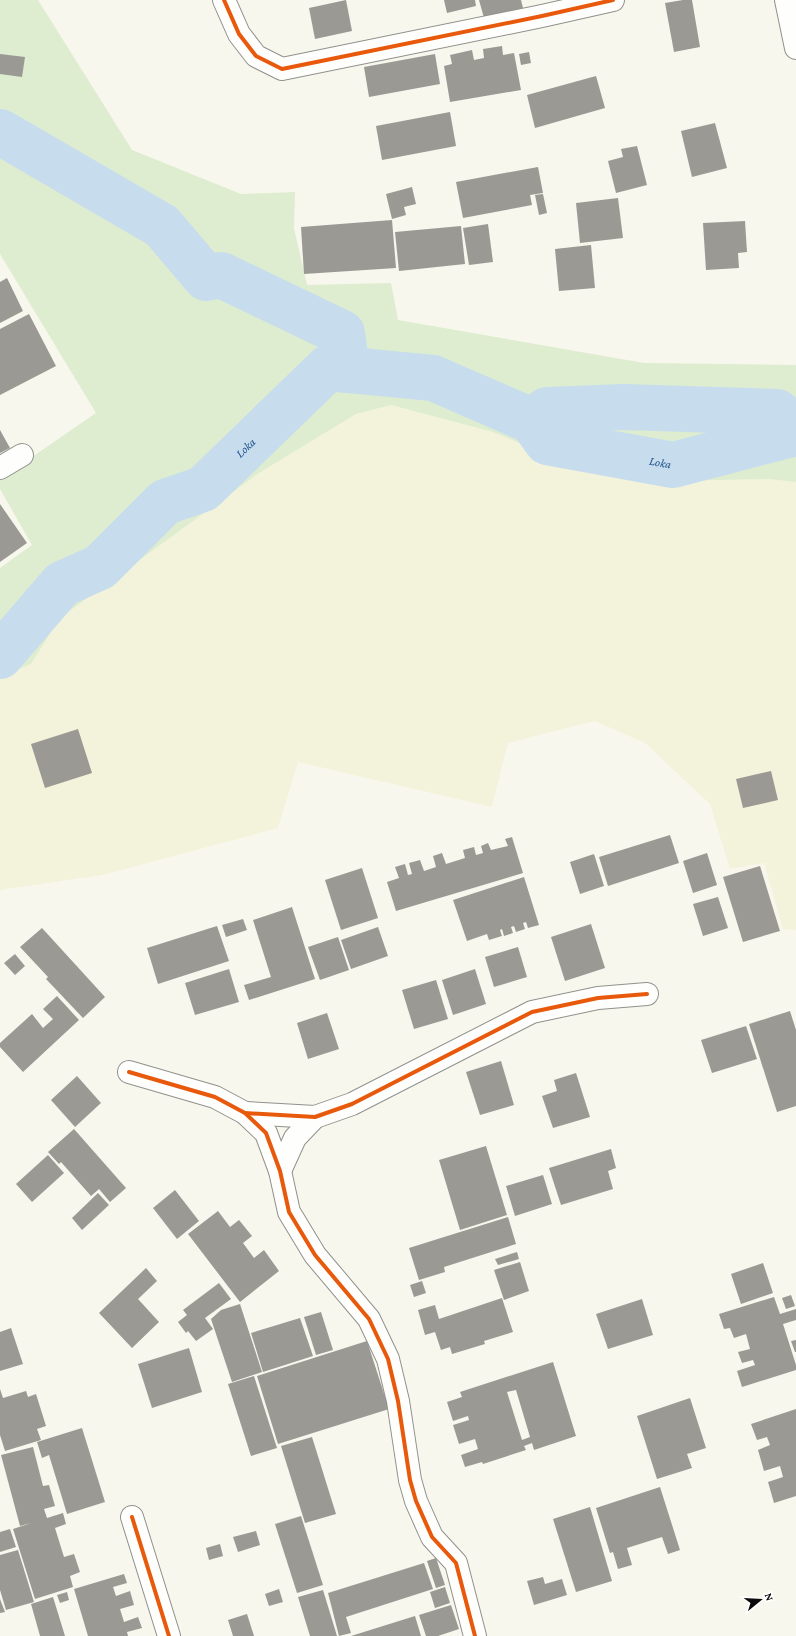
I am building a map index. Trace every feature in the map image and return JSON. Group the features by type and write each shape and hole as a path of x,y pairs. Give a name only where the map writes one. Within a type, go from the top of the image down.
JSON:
{"street":[{"path":"224,0 239,34 256,56 282,69 540,8 613,0"},
{"path":"786,0 796,48"},
{"path":"0,468 22,455"},
{"path":"280,1171 295,1138 315,1118 352,1104 532,1012 598,998 646,994"},
{"path":"129,1072 215,1097 245,1113 266,1133 280,1171 289,1212 316,1255 370,1319 388,1358 398,1401 410,1480 416,1501 432,1537 456,1563 475,1636"},
{"path":"245,1113 315,1118"},
{"path":"132,1517 169,1636"}],"green space":[{"path":"0,0 38,0 132,150 241,194 295,192 294,228 307,285 391,283 398,320 644,363 796,365 796,482 769,479 669,481 584,470 493,432 391,405 356,414 259,473 60,618 31,664 0,677 0,568 32,545 0,489 0,479 96,413 0,254"},
{"path":"391,405 493,432 584,470 769,479 796,482 796,930 783,929 764,863 730,869 710,804 645,743 595,721 508,743 492,807 298,762 278,828 103,875 0,890 0,677 31,664 60,618 259,473 356,414"}],"building":[{"path":"346,0 352,31 315,39 309,8"},
{"path":"444,0 475,0 476,6 447,13"},
{"path":"479,0 521,0 523,8 484,18"},
{"path":"692,0 700,47 674,52 665,3"},
{"path":"502,46 503,55 514,53 521,90 450,102 444,66 452,64 450,55 472,50 474,60 484,58 483,49"},
{"path":"529,52 531,63 521,65 519,54"},
{"path":"0,54 25,57 22,77 0,74"},
{"path":"435,54 440,84 369,97 364,67"},
{"path":"596,76 605,108 535,128 527,95"},
{"path":"450,112 456,146 382,160 376,126"},
{"path":"715,123 727,168 692,177 681,131"},
{"path":"637,146 647,185 616,193 608,161 623,157 621,149"},
{"path":"538,167 543,193 530,195 532,205 463,218 456,182"},
{"path":"412,187 416,204 404,207 406,215 392,219 386,194"},
{"path":"543,194 547,213 539,215 535,195"},
{"path":"618,198 623,238 580,243 576,203"},
{"path":"392,220 396,268 304,274 301,227"},
{"path":"745,221 747,252 738,253 739,268 706,270 703,223"},
{"path":"488,224 493,262 469,265 463,228"},
{"path":"461,226 465,264 399,271 395,232"},
{"path":"591,245 595,288 559,291 555,249"},
{"path":"7,278 23,311 0,323 0,282"},
{"path":"29,314 56,366 0,395 0,329"},
{"path":"0,430 10,448 0,453"},
{"path":"0,504 27,543 0,562"},
{"path":"78,729 92,773 45,788 31,744"},
{"path":"771,771 778,800 743,808 736,779"},
{"path":"670,835 679,863 608,886 599,857"},
{"path":"512,837 523,873 396,911 387,882 399,878 395,867 405,864 408,875 412,874 409,863 420,860 424,871 436,867 433,856 442,853 446,864 465,858 463,850 474,847 476,855 483,853 481,846 488,843 491,850 508,846 505,839"},
{"path":"707,853 717,885 693,893 683,861"},
{"path":"594,854 604,886 580,894 570,862"},
{"path":"760,866 780,931 743,942 723,877"},
{"path":"362,868 378,918 341,930 325,880"},
{"path":"524,877 539,925 528,928 526,922 523,923 525,929 516,932 514,926 511,927 513,933 504,936 502,929 500,930 502,936 489,940 487,934 467,941 453,900"},
{"path":"718,897 728,928 703,936 693,904"},
{"path":"292,907 315,979 249,1000 244,985 271,977 253,920"},
{"path":"243,919 247,930 226,937 222,925"},
{"path":"591,924 605,968 565,981 551,937"},
{"path":"217,926 229,961 158,984 147,948"},
{"path":"378,927 388,956 351,969 341,940"},
{"path":"42,928 105,997 83,1018 46,979 48,977 20,947"},
{"path":"338,937 349,970 320,980 308,947"},
{"path":"518,947 527,977 494,987 485,957"},
{"path":"15,954 25,966 15,975 4,963"},
{"path":"229,969 239,1002 195,1015 185,983"},
{"path":"475,969 486,1004 453,1015 442,980"},
{"path":"436,980 448,1019 414,1029 402,990"},
{"path":"57,996 79,1020 23,1072 0,1047 0,1043 32,1014 43,1028 53,1019 43,1009"},
{"path":"790,1011 796,1030 796,1106 777,1112 749,1024"},
{"path":"327,1013 339,1049 308,1059 297,1023"},
{"path":"746,1026 757,1059 712,1073 701,1040"},
{"path":"501,1061 514,1105 480,1115 466,1072"},
{"path":"576,1073 590,1117 553,1128 542,1096 557,1091 554,1080"},
{"path":"77,1076 101,1103 75,1127 51,1100"},
{"path":"74,1129 126,1188 110,1202 99,1189 91,1196 61,1162 59,1164 48,1152"},
{"path":"486,1146 507,1215 460,1230 439,1160"},
{"path":"611,1149 616,1168 608,1171 613,1189 561,1205 549,1168"},
{"path":"48,1155 64,1173 32,1202 16,1184"},
{"path":"543,1175 552,1204 515,1216 506,1186"},
{"path":"175,1190 199,1221 177,1239 153,1208"},
{"path":"98,1193 109,1205 82,1230 72,1218"},
{"path":"218,1211 230,1227 239,1220 252,1236 243,1243 254,1258 264,1250 279,1271 240,1302 188,1234"},
{"path":"508,1217 516,1244 444,1267 445,1272 419,1280 409,1248"},
{"path":"517,1252 519,1259 498,1265 495,1259"},
{"path":"520,1262 529,1291 504,1300 494,1270"},
{"path":"763,1263 773,1293 741,1304 731,1274"},
{"path":"146,1268 157,1281 138,1299 159,1322 132,1348 99,1313"},
{"path":"422,1281 426,1293 414,1297 410,1285"},
{"path":"219,1283 231,1299 205,1318 213,1329 196,1341 188,1331 186,1333 178,1322 187,1315 183,1310"},
{"path":"791,1295 795,1306 786,1309 782,1298"},
{"path":"774,1297 780,1314 796,1309 796,1320 783,1324 796,1365 796,1370 742,1387 737,1371 755,1365 753,1360 742,1363 738,1352 750,1349 746,1334 734,1338 730,1328 724,1329 719,1314"},
{"path":"502,1298 513,1332 484,1341 485,1344 452,1354 450,1347 441,1350 435,1332 425,1335 418,1310 435,1305 439,1319"},
{"path":"642,1299 653,1335 608,1349 596,1314"},
{"path":"240,1304 262,1372 232,1382 211,1319 221,1310"},
{"path":"321,1312 333,1350 316,1355 304,1317"},
{"path":"300,1318 313,1356 263,1372 251,1333"},
{"path":"11,1328 23,1364 0,1371 0,1332"},
{"path":"796,1340 796,1352 795,1352 791,1341"},
{"path":"367,1341 389,1409 278,1444 257,1376"},
{"path":"189,1348 202,1392 152,1408 138,1364"},
{"path":"553,1362 576,1436 534,1450 532,1443 524,1446 526,1450 483,1464 482,1462 465,1467 461,1455 478,1449 475,1439 459,1444 453,1425 469,1420 468,1416 453,1421 447,1402 462,1397 460,1392","holes":["516,1390 530,1437 522,1440 507,1392"]},
{"path":"254,1376 277,1448 251,1456 228,1384"},
{"path":"0,1389 3,1398 26,1391 28,1397 36,1394 46,1426 37,1429 41,1440 5,1451 0,1435"},
{"path":"690,1398 706,1448 687,1454 692,1468 657,1479 637,1416"},
{"path":"796,1409 796,1496 774,1503 768,1482 783,1477 780,1466 764,1471 758,1450 770,1445 767,1437 757,1440 751,1424"},
{"path":"82,1428 105,1502 67,1514 49,1455 42,1458 37,1442"},
{"path":"312,1437 336,1514 305,1523 281,1446"},
{"path":"33,1447 43,1486 49,1485 55,1506 44,1509 47,1518 63,1513 66,1524 55,1528 64,1557 74,1554 80,1572 70,1576 73,1587 35,1599 13,1529 31,1523 20,1526 1,1455"},
{"path":"660,1487 680,1550 668,1554 662,1537 627,1548 632,1565 618,1569 613,1552 610,1553 596,1508"},
{"path":"590,1507 612,1581 576,1592 553,1519"},
{"path":"301,1516 323,1585 297,1593 275,1524"},
{"path":"10,1529 16,1547 0,1552 0,1532"},
{"path":"256,1531 260,1545 238,1552 233,1537"},
{"path":"220,1544 223,1556 209,1560 206,1548"},
{"path":"18,1550 34,1602 6,1610 0,1590 0,1555"},
{"path":"436,1558 445,1585 436,1588 427,1561"},
{"path":"424,1563 433,1589 346,1617 351,1633 339,1636 328,1593"},
{"path":"124,1574 127,1583 113,1587 116,1596 130,1591 134,1605 120,1609 124,1622 138,1617 142,1628 127,1632 128,1636 88,1636 74,1589"},
{"path":"543,1577 545,1584 562,1579 567,1595 534,1605 527,1581"},
{"path":"445,1587 450,1603 435,1608 430,1592"},
{"path":"279,1589 283,1602 269,1606 265,1594"},
{"path":"323,1590 337,1636 310,1636 298,1597"},
{"path":"67,1592 69,1600 60,1603 57,1595"},
{"path":"53,1597 65,1636 40,1636 31,1604"},
{"path":"0,1599 5,1612 0,1613"},
{"path":"451,1605 459,1629 438,1636 426,1636 419,1615"},
{"path":"247,1614 254,1636 233,1636 228,1620"},
{"path":"415,1616 421,1636 351,1636"}],"waterway":[{"path":"0,132 162,226 206,278 221,275 342,333 347,370"},
{"name":"Loka","path":"0,656 62,584 100,567 165,502 203,489 328,368 433,378 532,421 547,442 673,465 796,433"},
{"name":"Loka","path":"532,421 547,410 624,407 777,412 796,427"}],"cycle path":[{"path":"224,0 239,34 256,56 282,69 613,0"},
{"path":"245,1113 315,1117 352,1104 532,1012 598,998 647,994"},
{"path":"129,1072 215,1097 245,1113 266,1133 280,1171 289,1212 315,1255 369,1319 388,1359 398,1401 410,1480 416,1501 432,1537 456,1563 475,1636"},
{"path":"132,1517 169,1636"}]}
